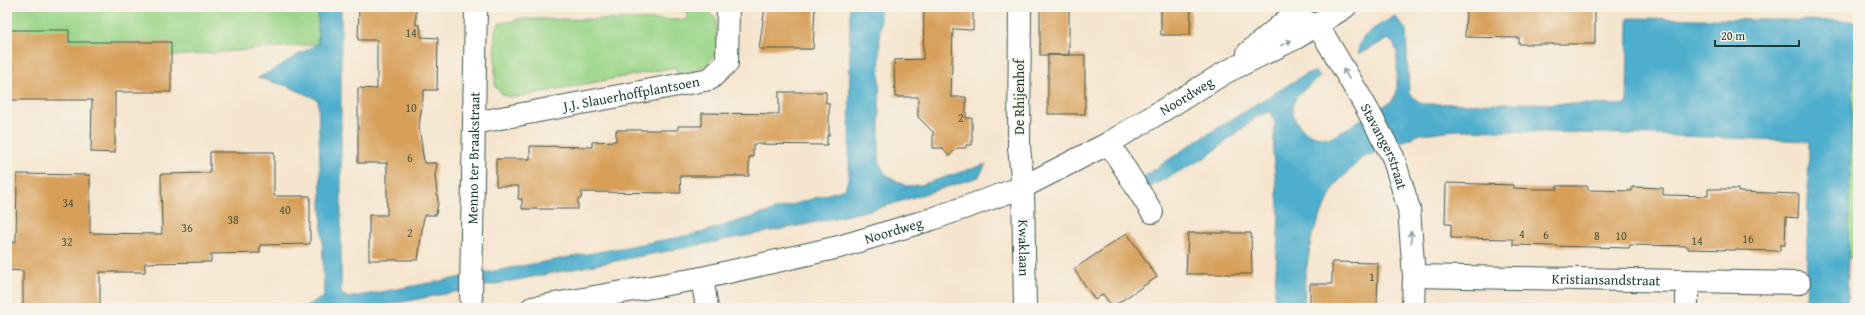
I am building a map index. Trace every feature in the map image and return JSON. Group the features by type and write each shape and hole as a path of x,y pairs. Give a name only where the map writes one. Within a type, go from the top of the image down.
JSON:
{"street":[{"name":"Menno ter Braakstraat","path":"472,300 476,7"},
{"name":"J.J. Slauerhoffplantsoen","path":"474,123 710,79 727,63 728,7"},
{"name":"De Rhijenhof","path":"1020,7 1019,147 1024,187"},
{"name":"Noordweg","path":"532,308 702,278 839,248 932,219 1024,187 1109,142 1226,72 1296,38 1346,7"},
{"name":"Noordweg","path":"1226,72 1296,12"},
{"path":"1296,12 1316,25"},
{"name":"Stavangerstraat","path":"1316,25 1326,39 1366,107 1392,157 1409,209 1414,276 1413,308"},
{"path":"1109,142 1152,212"},
{"name":"Kwaklaan","path":"1024,187 1025,308"},
{"name":"Kristiansandstraat","path":"1414,276 1799,283"},
{"path":"702,278 707,308"},
{"path":"1687,282 1687,308"}],"green space":[{"path":"7,7 318,7 318,44 7,70"},
{"path":"687,7 705,8 716,19 716,51 713,57 705,65 694,71 677,75 676,67 516,97 505,96 495,87 495,30 500,23 518,19 687,20"},
{"path":"1854,58 1858,58 1858,258 1848,258 1851,124"}],"water":[{"path":"318,7 341,7 341,293 348,298 696,234 845,189 849,177 850,7 880,7 879,161 885,174 906,186 921,185 986,164 979,177 879,208 808,224 371,308 301,308 324,297 318,100 288,86 258,78 318,44"},
{"path":"1395,16 1406,30 1409,94 1422,104 1518,103 1627,105 1628,18 1858,21 1858,58 1854,58 1851,124 1847,308 1806,308 1809,141 1627,134 1457,130 1421,134 1362,158 1335,185 1312,235 1305,277 1304,308 1274,308 1279,215 1273,154 1275,122 1270,112 1259,115 1208,156 1148,188 1142,178 1193,143 1306,74 1315,72 1321,76 1302,91 1296,98 1293,112 1294,117 1303,130 1312,135 1331,138 1392,101 1397,92 1397,51 1393,43 1388,39 1359,54 1359,47 1365,36"}],"building":[{"path":"359,7 416,7 416,25 420,25 421,37 438,38 437,90 424,90 419,126 424,163 437,163 435,176 438,202 436,215 424,215 418,260 369,260 369,215 387,215 387,163 358,163 358,88 377,89 377,40 358,40"},
{"path":"765,7 815,7 813,49 759,49"},
{"path":"924,7 973,7 973,30 953,29 951,97 966,97 966,118 972,118 972,145 966,145 966,148 957,148 949,156 942,148 933,148 933,132 918,117 918,97 895,97 894,60 923,59"},
{"path":"1040,7 1069,7 1069,55 1040,55"},
{"path":"1161,7 1191,7 1190,35 1161,35"},
{"path":"1466,7 1595,7 1595,44 1519,44 1519,38 1465,37"},
{"path":"7,30 69,30 69,42 171,42 171,92 115,92 115,153 91,152 92,100 7,100"},
{"path":"1048,55 1085,55 1085,114 1048,114"},
{"path":"779,92 826,92 826,103 829,103 829,136 827,135 827,145 753,144 753,157 749,157 749,176 680,176 681,193 582,192 581,199 578,199 578,209 522,209 522,199 518,199 519,186 496,186 496,159 530,159 530,146 592,147 592,142 616,141 616,130 678,130 678,126 702,126 702,113 779,114"},
{"path":"210,152 274,152 274,196 310,196 310,244 260,245 260,253 211,254 211,262 145,263 145,272 100,272 100,308 23,308 23,271 7,270 7,242 16,242 17,174 90,175 90,233 162,234 161,174 210,173"},
{"path":"1446,183 1513,185 1513,188 1535,189 1557,189 1557,186 1588,186 1588,190 1632,191 1632,187 1663,188 1663,195 1708,196 1708,189 1738,189 1738,192 1799,194 1798,218 1786,217 1785,245 1780,245 1780,251 1688,249 1688,246 1630,245 1629,248 1513,245 1513,239 1451,238 1451,224 1445,224"},
{"path":"1127,233 1157,277 1112,307 1103,294 1095,300 1074,269"},
{"path":"1188,233 1251,233 1252,274 1186,274"},
{"path":"1332,262 1378,263 1377,308 1310,308 1310,284 1332,284"}]}
